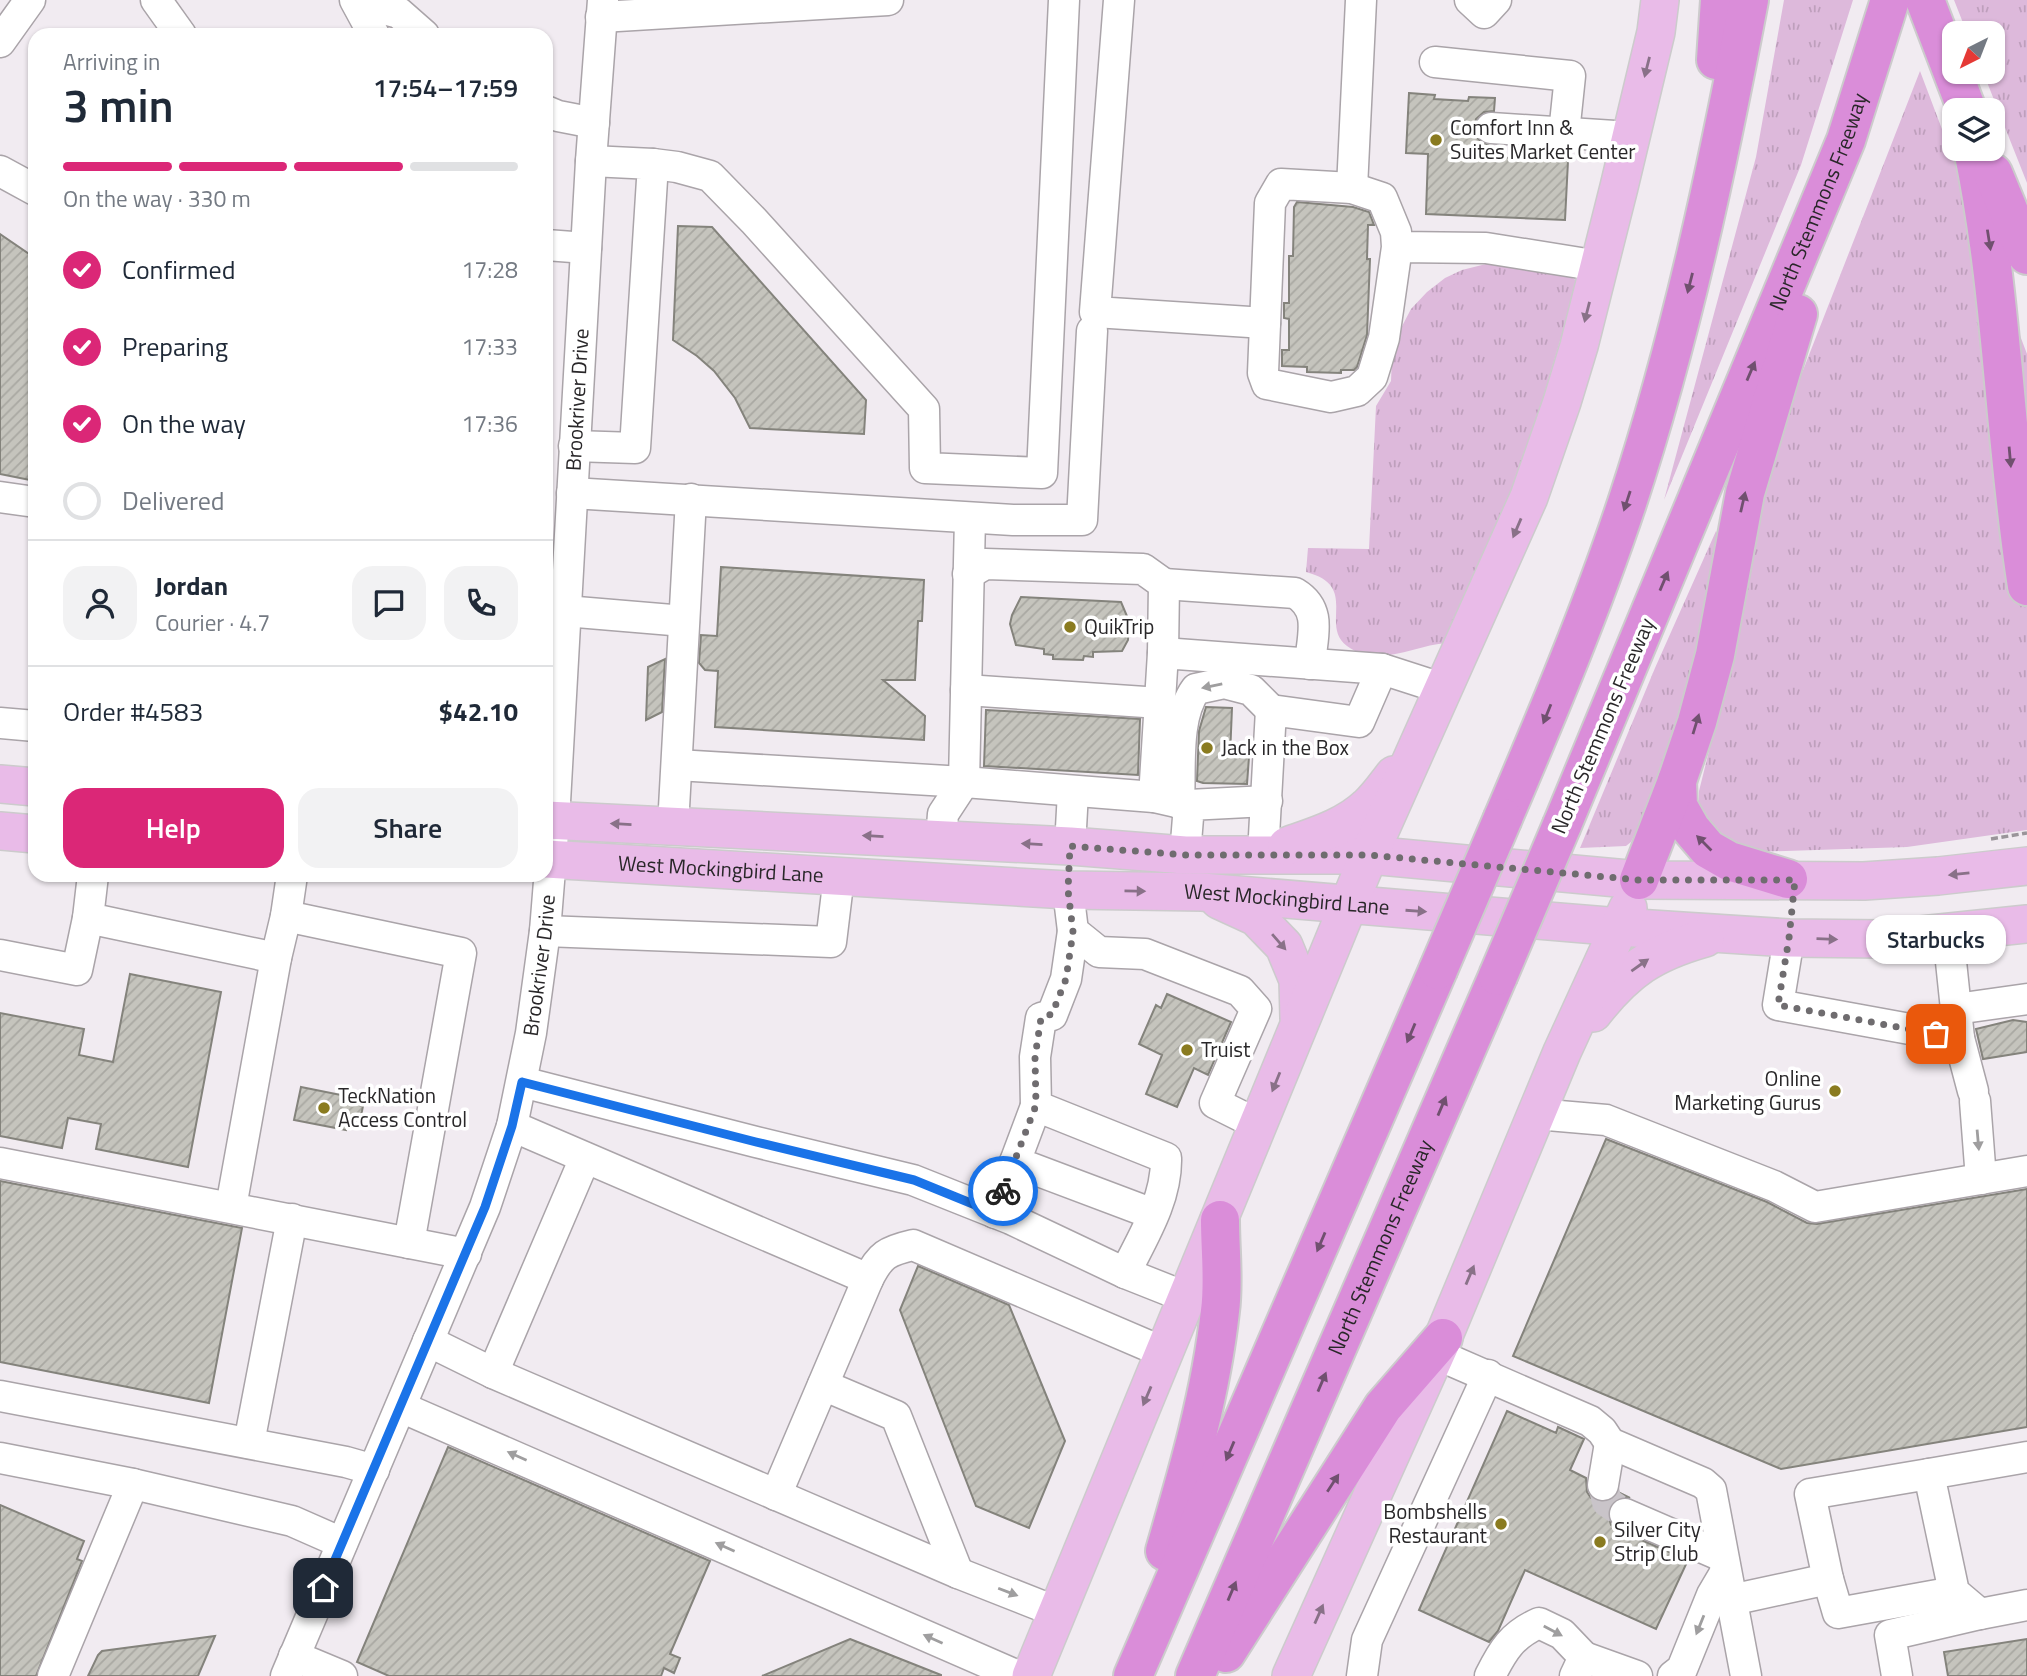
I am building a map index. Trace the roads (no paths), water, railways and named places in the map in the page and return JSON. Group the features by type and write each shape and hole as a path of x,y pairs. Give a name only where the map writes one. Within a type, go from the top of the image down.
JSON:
{"highway":[{"path":"1702,233 1720,0"},
{"path":"1131,1676 1438,971 1589,609 1627,503 1660,394 1702,233 1749,0"},
{"name":"North Stemmons Freeway","path":"1195,1676 1562,825 1846,141 1891,0"},
{"path":"1925,0 1961,98"},
{"path":"1639,880 1677,781 1715,655 1745,493 1846,141"},
{"path":"1975,161 1990,250 2012,474 2027,586"},
{"path":"1988,161 2027,255"},
{"path":"1677,781 1678,806 1691,829 1708,849 1729,861 1791,880"},
{"path":"1131,1676 1193,1452 1209,1381 1221,1308 1220,1220"},
{"path":"1212,1676 1383,1407 1440,1346"}],"main road":[{"path":"1031,1676 1369,855 1530,497 1562,402 1599,266 1656,32 1652,2"},
{"path":"1266,854 1330,831 1368,806 1393,777 1428,726"},
{"path":"0,784 28,786"},
{"name":"West Mockingbird Lane","path":"553,820 1070,846 1185,855 1369,855 1639,880 1894,879 2027,866"},
{"path":"0,831 28,833"},
{"path":"1068,890 1070,846"},
{"name":"West Mockingbird Lane","path":"553,859 1068,890 1202,892 1348,906 1789,938 1883,939 2027,924"},
{"path":"1292,1676 1440,1346 1562,1052 1639,880"},
{"path":"1789,938 1791,880"},
{"path":"1202,892 1256,917 1284,946 1298,980 1299,1027"},
{"path":"1562,1052 1616,985 1648,959 1690,942 1735,933"},
{"path":"1948,933 1988,936 2027,947"}],"street":[{"path":"0,42 28,0"},
{"path":"156,0 176,28"},
{"path":"602,8 888,0"},
{"path":"591,161 677,167 710,176 924,409 925,468 1042,473 1064,0"},
{"path":"1119,0 1095,312 1265,323"},
{"path":"1352,188 1361,0"},
{"path":"1471,0 1483,13 1496,0"},
{"path":"356,1 370,28"},
{"path":"356,1 399,13 416,28"},
{"name":"Brookriver Drive","path":"553,778 565,611 558,534 572,493 602,8"},
{"path":"1435,62 1570,76 1564,133"},
{"path":"553,114 594,123"},
{"path":"1490,128 1630,137"},
{"path":"574,446 635,448 653,164"},
{"path":"0,171 28,185"},
{"path":"1281,184 1352,188 1382,198 1396,232 1397,247 1384,338 1372,377 1357,391 1331,397 1267,384 1263,373 1265,323 1270,203 1281,184"},
{"path":"553,246 586,248"},
{"path":"1397,247 1486,248 1599,266"},
{"path":"572,493 970,518 1082,520 1092,331"},
{"path":"3,487 28,499"},
{"path":"673,826 691,499"},
{"path":"941,840 943,814 964,782 970,518"},
{"path":"968,574 985,564 1143,569 1164,584 1294,593 1307,600 1314,614 1310,664"},
{"path":"1164,584 1160,703 1174,802 1185,855"},
{"path":"565,611 684,621"},
{"path":"1163,653 1382,669 1444,688"},
{"path":"1174,802 1187,701 1196,689 1224,683 1251,690 1271,710 1359,722 1382,669"},
{"path":"966,690 1160,703"},
{"path":"1266,854 1271,710"},
{"path":"0,723 28,725"},
{"path":"677,765 964,782 1174,802 1267,801"},
{"path":"1070,846 1073,792"},
{"path":"545,931 831,942 839,876"},
{"path":"0,956 77,970 92,882"},
{"path":"232,1207 291,882"},
{"name":"Brookriver Drive","path":"290,1666 466,1254 512,1126 531,1032 545,931 547,882"},
{"path":"995,1213 1036,1105 1035,1057 1041,1018 1052,1014 1066,979 1073,932 1068,890"},
{"path":"286,916 461,953 409,1243"},
{"path":"88,918 276,958"},
{"path":"1073,932 1099,952 1145,954 1240,991 1256,1009 1215,1103 1259,1125"},
{"path":"1948,933 1958,1024 1974,1096 1981,1179"},
{"path":"1789,938 1778,1005 1958,1024 2027,1014"},
{"path":"1958,1024 2027,999"},
{"path":"522,1082 914,1180 1188,1298"},
{"path":"1036,1105 1166,1158 1166,1178 1153,1214 1125,1273"},
{"path":"1536,1114 1606,1120 1774,1186 1815,1207 2027,1171"},
{"path":"512,1126 868,1279"},
{"path":"493,1373 585,1158"},
{"path":"1015,1162 1153,1214"},
{"path":"0,1163 466,1254"},
{"path":"249,1443 292,1219"},
{"path":"776,1495 868,1279 877,1260 891,1250 913,1245 1165,1353"},
{"path":"428,1341 493,1373 776,1495 1057,1612"},
{"path":"1440,1346 1488,1375 1590,1421 1602,1431 1610,1443 1703,1483 1711,1490 1746,1676"},
{"path":"1362,1676 1367,1640 1488,1375"},
{"path":"823,1385 896,1416 958,1573"},
{"path":"0,1396 346,1462 374,1470"},
{"path":"401,1407 484,1441 972,1667 1018,1676"},
{"path":"1603,1485 1610,1443"},
{"path":"1954,1592 1838,1613 1810,1494 2027,1457"},
{"path":"0,1458 133,1484 292,1521 342,1543"},
{"path":"1929,1474 1954,1592 1980,1614"},
{"path":"52,1676 133,1484"},
{"path":"1625,1514 1726,1576 1828,1579"},
{"path":"1673,1676 1682,1669 1712,1594 1726,1576"},
{"path":"1897,1676 1889,1635 2027,1605"},
{"path":"1490,1676 1503,1650 1524,1630 1539,1623 1562,1634 1580,1667 1637,1676"},
{"path":"290,1666 342,1676"}],"tunnel":[{"path":"1603,1485 1607,1502 1625,1514"}],"place":[{"name":"Comfort Inn & Suites Market Center","path":"1436,140"},
{"name":"QuikTrip","path":"1070,627"},
{"name":"Jack in the Box","path":"1207,748"},
{"name":"Starbucks","path":"1936,1034"},
{"name":"Truist","path":"1187,1050"},
{"name":"Online Marketing Gurus","path":"1835,1091"},
{"name":"TeckNation Access Control","path":"324,1108"},
{"name":"Bombshells Restaurant","path":"1501,1524"},
{"name":"Silver City Strip Club","path":"1600,1542"}]}
